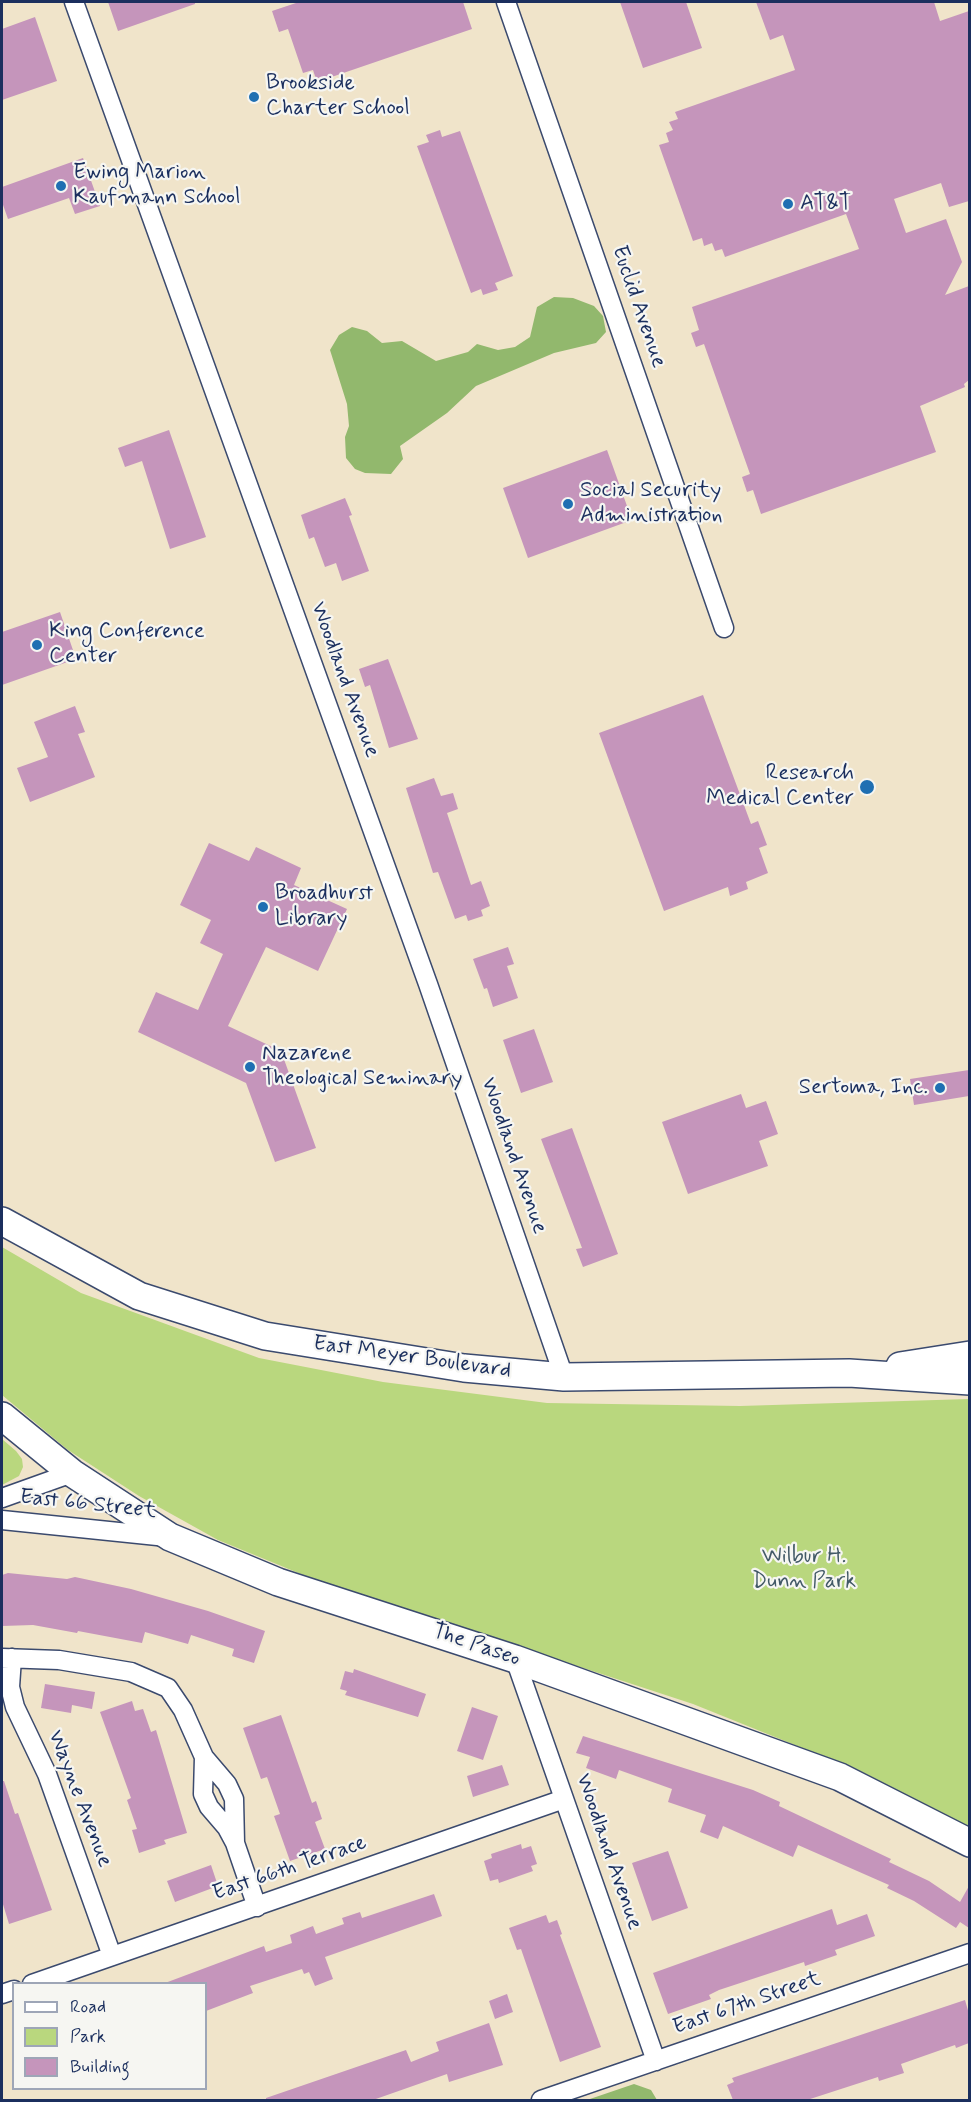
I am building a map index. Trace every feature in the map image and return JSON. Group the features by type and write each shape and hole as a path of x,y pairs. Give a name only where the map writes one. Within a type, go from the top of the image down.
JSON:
{"main road":[{"name":"East Meyer Boulevard","path":"2,1221 139,1296 265,1336 464,1368 564,1377 849,1373 969,1381"},
{"name":"East Meyer Boulevard","path":"849,1373 969,1355"},
{"name":"The Paseo","path":"2,1416 72,1473 170,1538 278,1582 514,1659 840,1777 969,1843"}],"street":[{"name":"Woodland Avenue","path":"74,2 428,984 564,1377"},
{"name":"Euclid Avenue","path":"506,2 724,628"},
{"path":"2,1498 72,1473"},
{"name":"East 66 Street","path":"2,1520 170,1538"},
{"path":"7,1658 59,1660 131,1672 168,1688 183,1710 204,1757 227,1784 234,1799 235,1843"},
{"name":"Wayne Avenue","path":"7,1658 15,1707 47,1774 112,1956"},
{"name":"Woodland Avenue","path":"514,1659 656,2061"},
{"path":"204,1757 203,1794 209,1807 227,1827 235,1843 257,1906"},
{"name":"East 66th Terrace","path":"35,1982 564,1799"},
{"name":"East 67th Street","path":"541,2100 969,1953"}],"green space":[{"path":"554,297 573,298 594,306 603,316 606,332 596,343 554,353 476,386 447,413 400,446 403,459 391,474 365,473 355,469 346,458 345,437 349,426 347,404 330,350 339,335 352,327 367,331 382,343 402,341 436,361 468,352 477,344 498,350 515,347 530,337 537,307"},
{"name":"Wilbur H. Dunn Park","path":"2,1247 81,1293 259,1358 383,1382 547,1403 740,1406 969,1399 969,1829 862,1772 693,1704 318,1581 218,1540 139,1496 68,1450 2,1395"},
{"path":"2,1439 22,1459 23,1467 19,1476 2,1485"},
{"path":"634,2084 651,2090 657,2100 587,2100"}],"building":[{"path":"108,2 195,2 195,4 118,31"},
{"name":"Brookside Charter School","path":"299,2 463,2 472,29 317,82 313,70 303,73 288,29 279,32 272,11"},
{"path":"620,2 686,2 702,48 643,68"},
{"name":"AT&T","path":"756,2 934,2 940,21 969,11 969,201 949,207 941,183 894,199 906,233 946,219 962,262 945,295 969,286 969,380 964,384 965,387 920,406 936,452 761,514 753,490 747,492 742,477 750,474 704,344 696,347 691,333 699,330 692,307 859,249 846,214 725,257 722,249 715,251 712,243 704,246 702,238 693,241 659,145 669,142 666,133 673,130 669,122 678,119 675,112 795,70 783,35 770,40"},
{"path":"35,17 57,81 2,100 2,29"},
{"path":"440,130 442,137 460,131 513,276 495,283 498,290 483,295 481,289 471,293 417,146 429,142 426,135"},
{"path":"83,158 100,206 75,214 69,198 8,219 2,202 2,187"},
{"path":"169,430 206,537 170,549 142,461 125,467 118,448"},
{"name":"Social Security Administration","path":"607,450 632,520 528,558 503,488"},
{"path":"345,498 352,515 349,516 369,571 342,581 336,563 325,567 314,537 309,539 301,515"},
{"name":"King Conference Center","path":"60,612 76,659 2,685 2,632"},
{"path":"388,659 418,739 389,748 370,685 365,687 359,669"},
{"path":"703,695 751,824 758,821 767,845 759,848 768,873 746,882 748,889 730,896 728,887 664,911 599,733"},
{"path":"75,706 85,732 78,734 95,777 30,802 17,768 48,757 34,722"},
{"path":"434,778 441,796 453,793 458,809 447,813 471,885 481,881 490,906 481,910 483,916 468,921 466,915 455,919 438,872 433,873 406,788"},
{"path":"209,843 249,861 256,847 301,868 294,885 347,909 318,971 266,947 228,1026 281,1051 316,1148 275,1162 246,1083 138,1032 156,992 198,1010 223,954 200,943 211,920 180,905"},
{"path":"508,947 514,964 507,966 518,998 493,1007 473,959"},
{"path":"534,1029 553,1082 521,1093 503,1040"},
{"name":"Sertoma, Inc.","path":"969,1070 969,1096 914,1105 910,1079"},
{"path":"741,1094 746,1108 766,1101 778,1134 759,1141 768,1166 688,1194 662,1122"},
{"path":"572,1128 618,1254 583,1267 576,1249 582,1248 541,1139"},
{"path":"8,1573 67,1579 75,1577 131,1589 208,1611 265,1631 254,1663 232,1656 234,1649 191,1635 188,1644 145,1632 142,1643 33,1625 2,1626 2,1575"},
{"path":"354,1669 426,1694 418,1717 345,1695 347,1691 340,1689 345,1671 353,1673"},
{"path":"45,1684 95,1692 92,1709 72,1705 71,1713 41,1708"},
{"path":"132,1701 135,1711 143,1709 151,1732 156,1730 187,1833 164,1840 166,1844 139,1853 132,1830 137,1829 127,1800 131,1798 100,1712"},
{"path":"472,1707 498,1716 483,1760 457,1751"},
{"path":"281,1715 312,1803 316,1801 322,1819 315,1822 325,1849 290,1861 274,1816 280,1814 267,1777 261,1779 243,1728"},
{"path":"583,1736 753,1790 780,1802 779,1806 891,1859 889,1862 929,1881 960,1902 969,1886 969,1928 960,1922 956,1928 914,1901 887,1888 889,1885 798,1845 793,1857 723,1826 718,1839 700,1832 706,1815 668,1802 672,1789 619,1770 616,1779 586,1768 590,1757 576,1753"},
{"path":"502,1765 509,1785 473,1797 467,1776"},
{"path":"2,1781 4,1781 15,1814 18,1813 52,1910 9,1924 2,1901"},
{"path":"521,1844 522,1849 531,1846 537,1864 531,1866 533,1871 499,1883 498,1879 490,1881 484,1861 492,1858 491,1854"},
{"path":"668,1851 688,1908 652,1921 632,1863"},
{"path":"211,1865 218,1886 175,1902 167,1881"},
{"path":"434,1894 442,1916 325,1957 333,1979 315,1986 309,1972 304,1974 302,1969 250,1986 253,1993 207,2011 207,1982 168,1982 264,1946 266,1952 292,1943 290,1935 313,1926 316,1934 344,1924 342,1918 360,1912 362,1918"},
{"path":"832,1909 837,1925 867,1914 875,1936 835,1950 837,1955 805,1966 804,1962 719,1990 709,1995 711,1999 668,2014 653,1973"},
{"path":"546,1915 549,1923 557,1920 562,1934 560,1935 601,2047 560,2062 521,1949 517,1950 509,1928"},
{"path":"507,1994 513,2012 495,2019 489,2001"},
{"path":"965,2000 969,2014 969,2043 956,2048 955,2045 901,2064 904,2073 879,2081 878,2077 807,2100 733,2100 727,2085 734,2082 732,2078"},
{"path":"489,2023 503,2065 449,2082 447,2074 373,2100 266,2100 266,2098 406,2050 411,2062 439,2051 436,2042"}],"place":[{"name":"Brookside Charter School","path":"254,97"},
{"name":"Ewing Marion Kaufmann School","path":"61,186"},
{"name":"AT&T","path":"788,204"},
{"name":"Social Security Administration","path":"568,504"},
{"name":"King Conference Center","path":"37,645"},
{"name":"Research Medical Center","path":"867,787"},
{"name":"Broadhurst Library","path":"263,907"},
{"name":"Nazarene Theological Seminary","path":"250,1067"},
{"name":"Sertoma, Inc.","path":"940,1088"}]}
